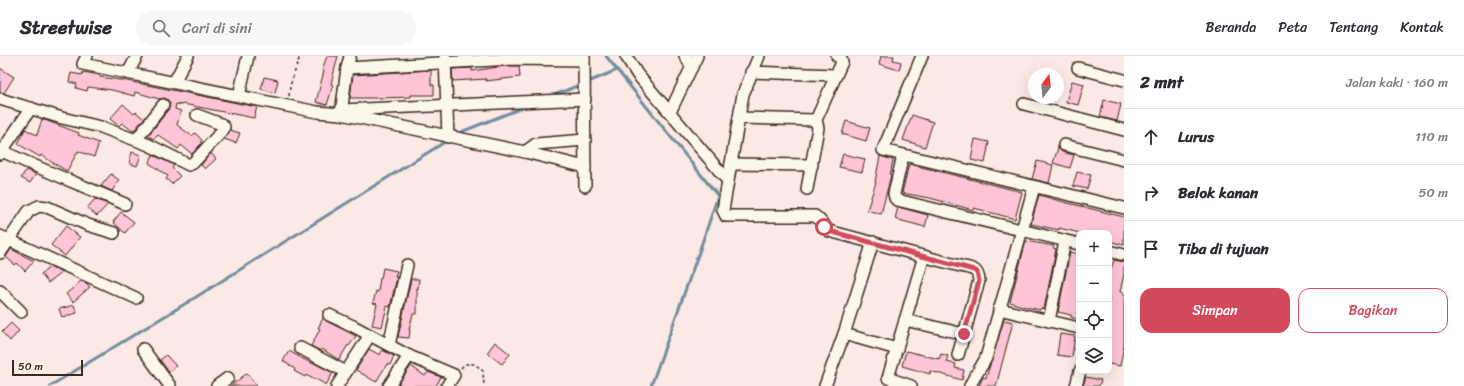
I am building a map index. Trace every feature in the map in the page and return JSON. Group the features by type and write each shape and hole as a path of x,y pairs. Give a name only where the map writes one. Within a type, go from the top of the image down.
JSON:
{"street":[{"path":"87,56 83,64 317,112 585,99"},
{"path":"128,73 137,56"},
{"path":"174,82 188,56"},
{"path":"239,96 248,56"},
{"path":"341,112 350,56"},
{"path":"626,56 637,74 728,181"},
{"path":"685,56 692,67"},
{"path":"670,112 697,56"},
{"path":"759,56 743,94 723,210 726,216 815,216 819,218 824,227 829,231 974,270 977,272 979,281 958,355"},
{"path":"807,189 818,128 816,120 842,62 841,58 837,56"},
{"path":"922,56 884,150 1124,208"},
{"path":"347,68 446,60 584,58 585,186"},
{"path":"446,60 446,106 450,137"},
{"path":"1078,68 1124,80"},
{"path":"751,72 836,75"},
{"path":"0,99 62,118 101,127 149,144 189,165 222,132 224,128 221,124 197,115"},
{"path":"1024,104 1124,130"},
{"path":"136,140 163,105"},
{"path":"30,108 1,153 85,186 125,204"},
{"path":"341,112 450,137 525,152 585,167"},
{"path":"739,118 816,120"},
{"path":"525,152 536,144 585,140"},
{"path":"1064,144 1124,160"},
{"path":"903,155 894,194 897,200 1076,243"},
{"path":"731,164 812,165"},
{"path":"970,386 972,380 986,358 1034,187"},
{"path":"0,252 4,238 29,211 39,206 47,207 88,225 114,233"},
{"path":"4,238 136,298"},
{"path":"1049,321 1065,240"},
{"path":"825,386 844,334 872,242"},
{"path":"1112,253 1124,255"},
{"path":"911,386 887,382 924,256"},
{"path":"389,345 407,265"},
{"path":"0,291 21,312"},
{"path":"999,309 1076,327"},
{"path":"329,315 409,356 454,375 447,386"},
{"path":"905,320 964,334"},
{"path":"844,334 897,349"},
{"path":"337,386 370,335"},
{"path":"300,348 346,372"},
{"path":"143,349 170,386"},
{"path":"389,386 409,356"},
{"path":"1076,386 1079,374"},
{"path":"216,386 228,378"}],"path":[{"path":"290,106 289,90 300,56"},
{"path":"454,375 465,364 475,364 483,371 484,386"}],"building":[{"path":"327,56 338,56 331,84 333,85 327,105 316,102 324,71 322,70"},
{"path":"881,56 894,56 893,60 901,62 899,70 879,64"},
{"path":"505,66 519,66 520,77 486,81 486,79 453,81 452,69 472,68 472,71"},
{"path":"0,68 14,77 4,93 0,92"},
{"path":"431,70 431,85 434,85 434,95 350,98 353,75"},
{"path":"83,72 100,75 100,77 257,107 254,118 183,104 176,104 175,109 181,111 177,125 192,136 195,133 202,140 200,142 202,143 192,154 181,145 178,149 158,135 154,139 148,136 169,109 170,103 167,99 159,99 135,92 134,96 112,90 88,87 87,91 76,88 77,84 69,82 71,73 82,75"},
{"path":"264,77 278,80 275,93 261,89"},
{"path":"1072,81 1084,84 1078,105 1066,102"},
{"path":"1104,100 1121,104 1117,121 1100,117"},
{"path":"123,104 134,114 136,112 144,119 133,131 122,123 119,126 110,119"},
{"path":"912,115 933,122 925,147 903,140"},
{"path":"42,119 79,133 78,135 99,143 94,157 78,151 67,171 41,155 40,157 18,144 25,129 37,135"},
{"path":"846,121 870,128 866,141 842,134"},
{"path":"230,130 240,133 236,143 224,139"},
{"path":"975,139 989,142 985,163 971,160"},
{"path":"1058,148 1062,152 1074,155 1070,168 1053,163"},
{"path":"132,152 141,155 137,166 129,163"},
{"path":"211,153 216,159 205,169 201,165"},
{"path":"843,154 865,159 862,172 839,167"},
{"path":"153,155 174,165 172,168 180,176 172,184 166,179 168,176 149,163"},
{"path":"880,156 893,160 891,175 881,214 867,210 876,182"},
{"path":"1037,161 1053,165 1049,183 1032,179"},
{"path":"909,164 1022,192 1015,219 974,208 973,210 930,198 902,193"},
{"path":"26,170 36,174 30,183 21,178"},
{"path":"1077,172 1091,175 1087,189 1073,186"},
{"path":"111,174 119,180 112,191 101,186"},
{"path":"1039,195 1124,217 1124,245 1112,242 1112,230 1076,230 1076,232 1031,224"},
{"path":"95,199 108,204 97,216 87,208"},
{"path":"898,207 928,215 925,227 895,219"},
{"path":"121,212 134,222 125,233 113,222"},
{"path":"66,226 80,237 65,256 51,245"},
{"path":"1026,241 1054,246 1053,248 1056,249 1044,309 1041,308 1040,310 1010,302"},
{"path":"11,249 34,261 25,271 17,263 15,265 6,257"},
{"path":"1070,252 1076,253 1076,319 1071,317 1071,315 1058,312"},
{"path":"1114,260 1124,262 1124,274 1120,292 1124,293 1124,346 1120,366 1112,365 1112,266"},
{"path":"50,267 62,272 48,283 41,274"},
{"path":"383,268 397,271 395,277 397,277 390,307 387,306 382,327 372,325 377,304 373,303 376,291 378,292"},
{"path":"411,279 419,279 418,289 417,288 417,314 413,314 409,330 409,338 398,337"},
{"path":"81,281 90,287 73,302 66,294"},
{"path":"74,305 77,313 62,317 59,309"},
{"path":"323,318 356,336 349,346 348,345 339,360 322,349 321,351 311,346 320,329 318,328"},
{"path":"1004,320 1013,322 996,386 979,386 983,377 986,378"},
{"path":"11,323 19,331 10,341 2,332"},
{"path":"1060,334 1075,336 1072,357 1057,355"},
{"path":"495,342 510,354 502,364 487,353"},
{"path":"369,349 380,355 382,350 394,356 390,365 387,364 376,382 356,370"},
{"path":"289,351 333,373 326,385 316,379 315,380 306,375 305,377 294,371 295,369 283,361"},
{"path":"906,351 939,359 941,354 948,356 946,362 956,364 955,368 964,370 962,380 930,371 930,374 902,366"},
{"path":"166,355 176,366 169,372 160,360"},
{"path":"411,366 425,376 428,372 441,377 436,386 397,386"},
{"path":"247,373 257,386 231,386"},
{"path":"1086,377 1101,380 1099,386 1083,386"}],"waterway":[{"path":"606,56 718,196 651,386"},
{"path":"588,82 617,70"},
{"path":"552,96 582,84"},
{"path":"456,134 527,106"},
{"path":"50,386 448,140"}],"route":[{"path":"824,227 829,231 916,253 977,272 979,281 964,334"}]}
